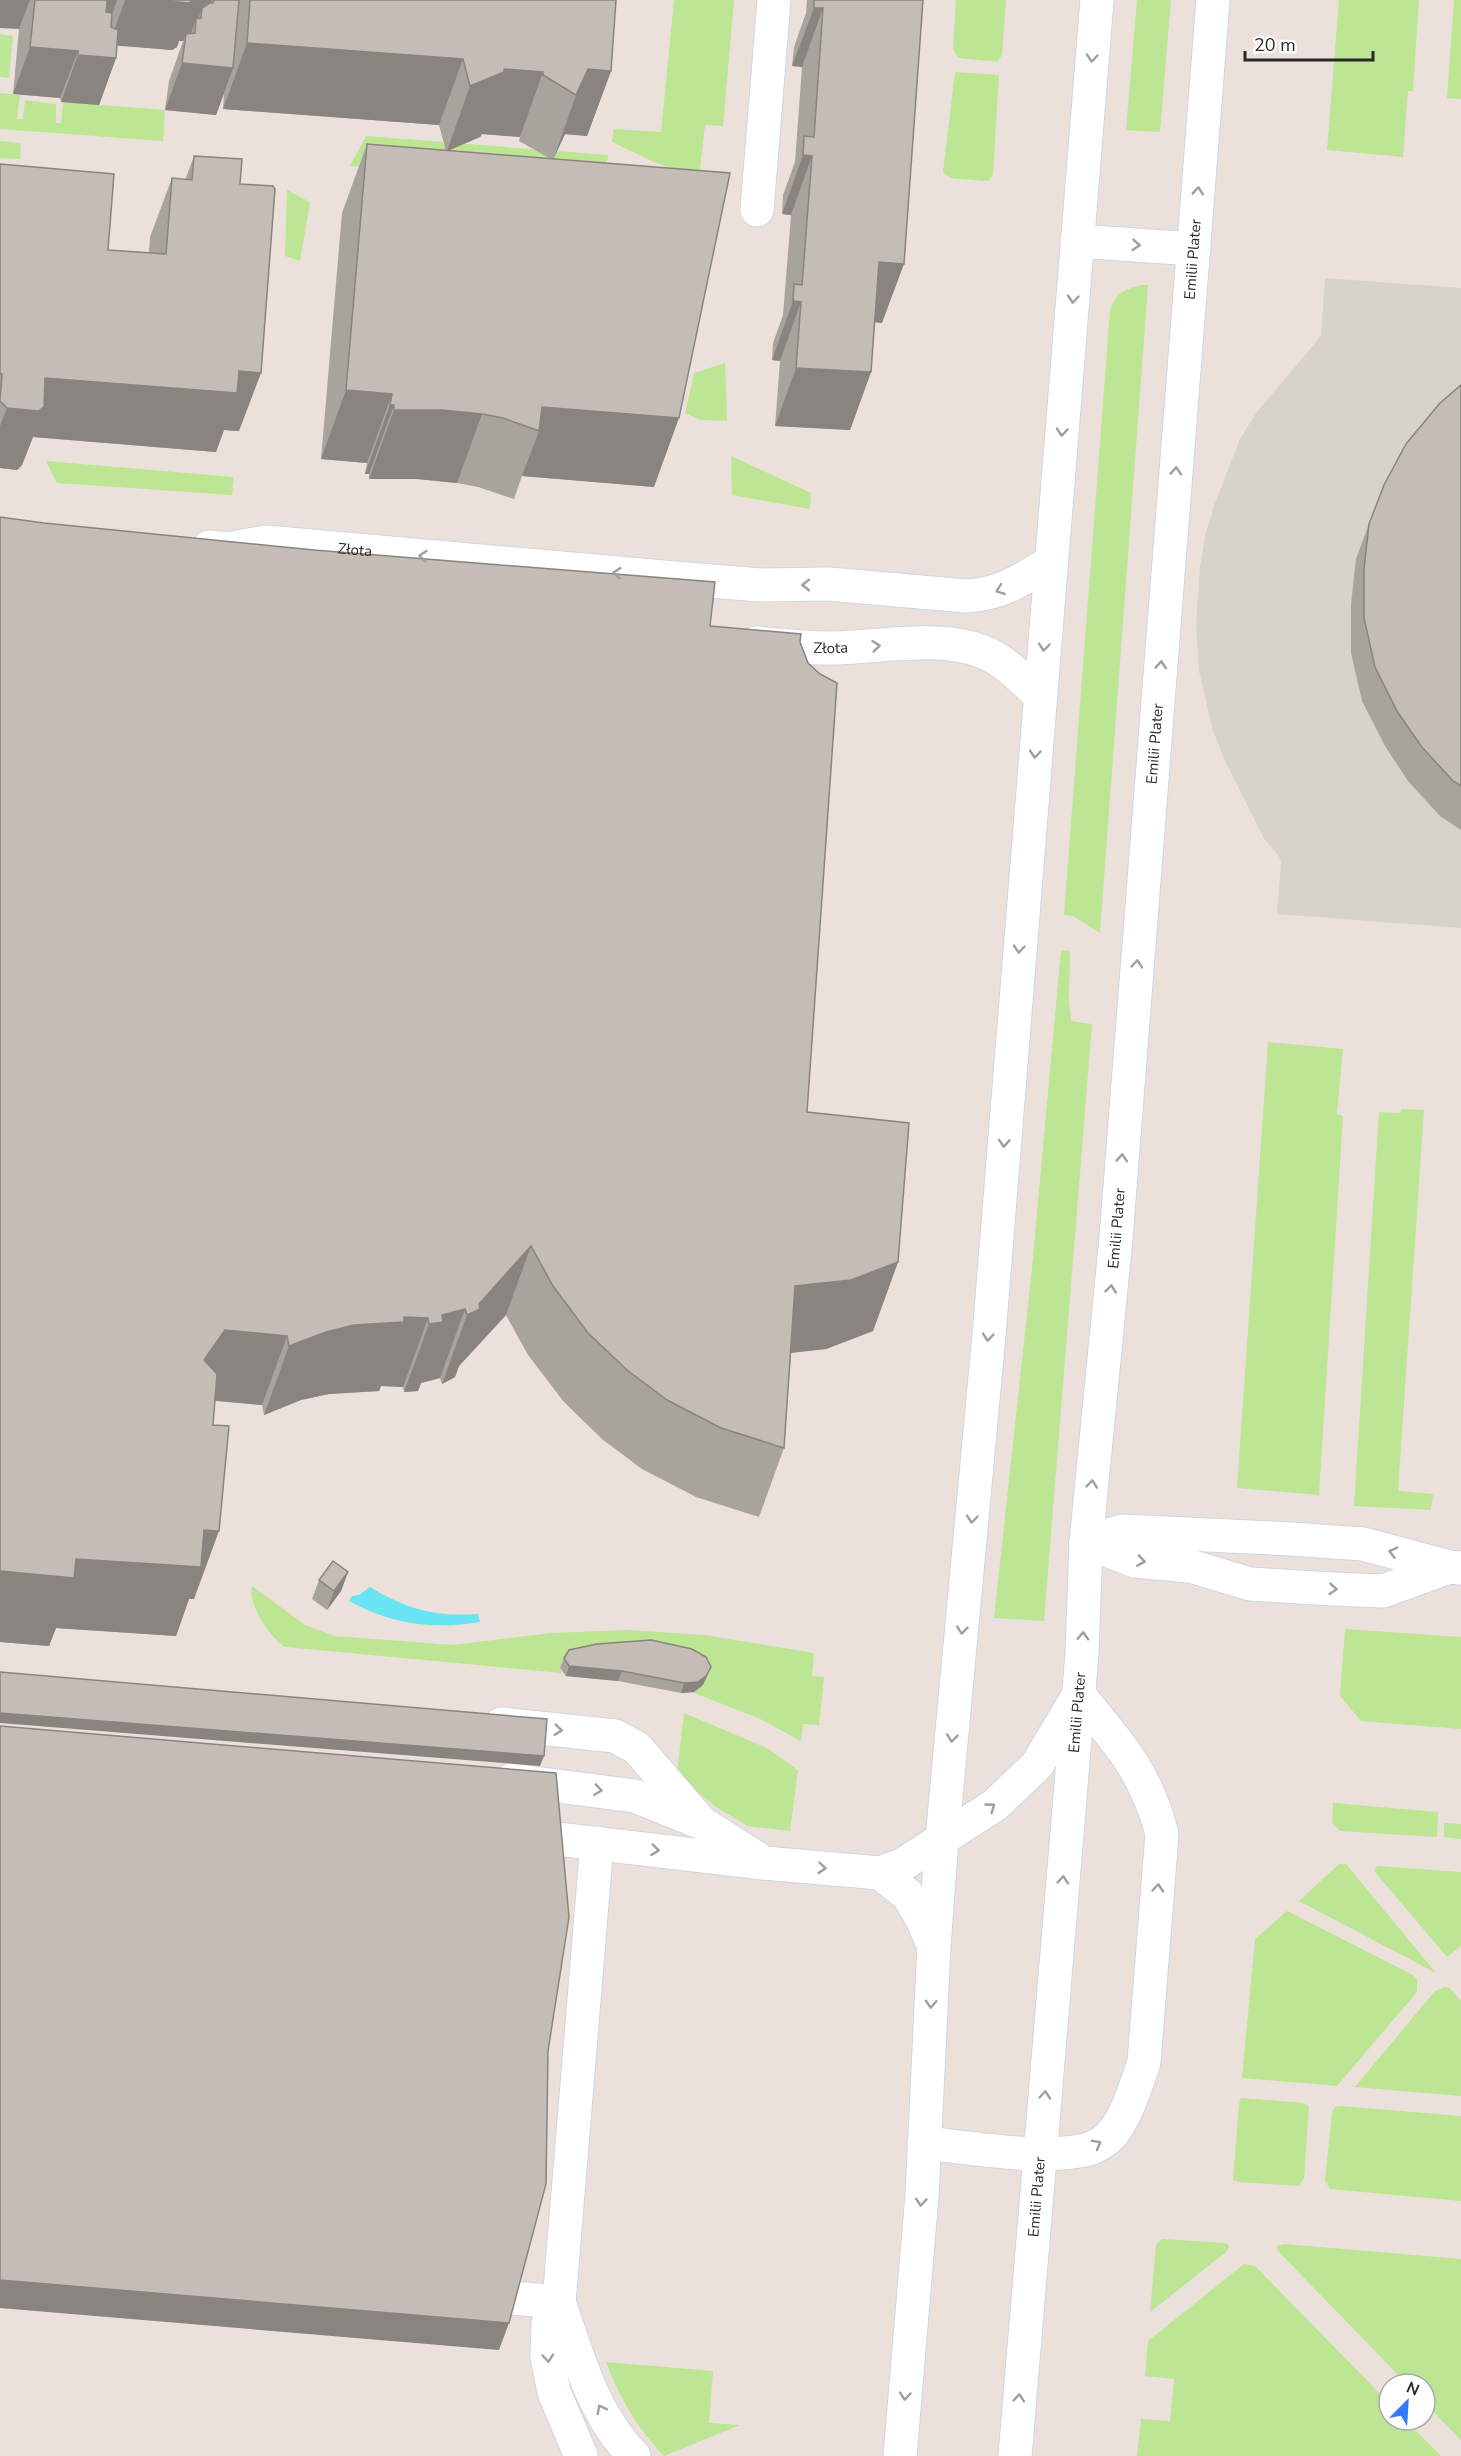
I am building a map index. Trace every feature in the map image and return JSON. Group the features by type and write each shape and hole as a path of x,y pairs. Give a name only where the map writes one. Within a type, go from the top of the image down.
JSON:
{"street":[{"path":"758,210 774,0"},
{"path":"900,2456 922,2195 934,1946 942,1839 989,1335 1097,0"},
{"name":"Emilii Plater","path":"1015,2456 1079,1695 1086,1542 1116,1238 1213,0"},
{"path":"1077,241 1194,249"},
{"name":"Złota","path":"177,544 227,549 266,542 750,584 829,584 966,596 987,595 1008,588 1051,562"},
{"name":"Złota","path":"227,549 272,573"},
{"name":"Złota","path":"721,645 754,643 831,648 912,643 962,647 982,652 1000,661 1040,696"},
{"path":"1086,1542 1122,1531 1364,1544 1455,1567"},
{"path":"1086,1542 1135,1561 1190,1566 1250,1584 1333,1590 1383,1591 1455,1567"},
{"path":"549,1838 880,1874 902,1865 995,1805 1036,1765 1079,1695 1121,1746 1143,1778 1162,1834 1144,2062 1132,2097 1115,2131 1102,2143 1086,2150 1040,2154 924,2143"},
{"path":"474,1721 615,1736 637,1748 702,1823"},
{"path":"484,1778 543,1783 635,1796 702,1823 764,1863"},
{"path":"580,2456 554,2392 547,2357 548,2324 559,2302 597,1843"},
{"path":"880,1874 908,1896 921,1917 934,1946"},
{"path":"513,2298 559,2302"},
{"path":"559,2302 588,2385 611,2429 634,2456"}],"green space":[{"path":"674,0 734,0 723,126 705,125 699,178 654,162 612,142 614,129 661,132"},
{"path":"956,0 1006,0 1002,55 997,62 958,58 953,49"},
{"path":"1137,0 1171,0 1160,132 1126,130"},
{"path":"1339,0 1419,0 1413,91 1408,91 1403,157 1327,150"},
{"path":"1454,0 1461,0 1461,99 1447,98"},
{"path":"0,34 13,36 9,78 0,77"},
{"path":"955,72 999,75 993,175 988,181 950,178 943,172"},
{"path":"0,93 20,95 17,119 23,119 25,100 56,104 56,123 61,123 63,102 165,110 163,141 0,129"},
{"path":"366,136 608,155 608,160 599,168 394,169 350,166"},
{"path":"0,141 21,143 20,159 0,158"},
{"path":"287,190 310,202 300,261 285,256"},
{"path":"1148,285 1100,933 1073,916 1064,915 1110,311 1118,296 1131,288"},
{"path":"725,363 727,421 700,420 685,413 694,373"},
{"path":"731,456 811,493 810,509 732,495"},
{"path":"46,461 234,477 232,495 57,483"},
{"path":"1061,950 1070,951 1071,1021 1092,1024 1044,1621 994,1618 1032,1268"},
{"path":"1268,1042 1343,1049 1337,1114 1343,1116 1319,1495 1237,1488"},
{"path":"1401,1109 1424,1110 1398,1491 1433,1494 1431,1510 1354,1506 1379,1112 1400,1113"},
{"path":"252,1586 305,1625 335,1636 453,1645 551,1633 627,1630 704,1635 814,1653 812,1676 824,1677 819,1725 803,1724 801,1741 760,1719 692,1692 703,1685 707,1676 563,1662 560,1668 562,1673 285,1647 261,1620 253,1601"},
{"path":"1345,1629 1461,1637 1461,1729 1361,1721 1340,1696"},
{"path":"684,1713 767,1748 798,1770 790,1831 748,1826 719,1809 684,1782 677,1772"},
{"path":"1333,1803 1438,1812 1437,1837 1340,1831 1332,1823"},
{"path":"1444,1823 1461,1824 1461,1839 1444,1837"},
{"path":"1339,1864 1346,1864 1436,1973 1299,1901"},
{"path":"1376,1867 1461,1872 1461,1946 1447,1957 1375,1872"},
{"path":"1287,1911 1417,1979 1417,1992 1337,2086 1242,2078 1255,1939"},
{"path":"1445,1987 1450,1988 1461,2001 1461,2096 1355,2087 1435,1991"},
{"path":"1241,2098 1304,2103 1309,2107 1304,2178 1299,2186 1233,2180"},
{"path":"1335,2107 1461,2116 1461,2201 1330,2189 1325,2181 1332,2113"},
{"path":"1162,2239 1224,2243 1228,2244 1229,2248 1150,2312 1156,2245"},
{"path":"1284,2244 1461,2259 1461,2440 1437,2415 1437,2372 1395,2372 1278,2251 1276,2246"},
{"path":"1244,2264 1255,2266 1377,2391 1377,2432 1417,2432 1441,2456 1137,2456 1141,2419 1170,2421 1174,2379 1145,2376 1148,2341"},
{"path":"606,2362 713,2371 709,2423 740,2425 664,2456 630,2412"}],"shaded area":[{"path":"1325,278 1461,288 1461,928 1277,914 1281,863 1279,856 1264,839 1226,763 1213,731 1199,671 1196,625 1200,567 1205,536 1215,503 1240,439 1256,413 1321,336"}],"water":[{"path":"370,1587 396,1601 421,1610 462,1615 478,1614 480,1622 446,1625 413,1623 380,1615 349,1601 352,1596 359,1595"}],"building":[{"path":"35,0 106,0 106,12 112,13 111,27 118,30 116,58 78,55 78,51 30,47"},
{"path":"156,0 194,0 189,3"},
{"path":"214,0 239,0 233,68 182,63 186,34 195,33 196,19 201,18 202,8 213,3"},
{"path":"250,0 616,0 611,71 588,69 576,95 543,75 543,72 504,69 504,72 470,86 463,59 247,43"},
{"path":"814,0 923,0 904,264 879,262 871,372 796,368 801,302 793,301 794,284 802,285 812,156 803,155 804,136 814,137 823,8 814,8"},
{"path":"367,144 730,173 679,418 542,407 539,431 503,418 482,414 442,410 394,410 394,405 390,405 392,394 346,390"},
{"path":"194,156 242,159 240,184 273,186 275,189 261,373 239,371 237,393 45,378 44,407 38,411 7,408 0,401 2,374 0,374 0,164 114,174 108,250 166,254 172,178 192,180"},
{"path":"1461,385 1461,786 1453,781 1421,746 1397,711 1375,667 1364,618 1364,569 1369,524 1384,485 1406,444 1440,403"},
{"path":"0,517 314,550 715,582 710,626 801,634 800,642 808,663 820,674 837,683 807,1112 909,1123 898,1262 851,1280 795,1286 784,1448 721,1428 667,1400 627,1370 588,1333 553,1286 531,1246 479,1304 480,1309 467,1315 465,1309 442,1315 443,1322 429,1324 428,1318 404,1317 404,1322 354,1325 326,1332 289,1346 287,1336 225,1330 204,1360 217,1374 213,1425 229,1426 219,1531 204,1530 201,1567 76,1559 74,1578 0,1571"},
{"path":"333,1561 348,1572 334,1591 319,1580"},
{"path":"651,1640 692,1649 706,1657 711,1667 706,1676 698,1682 684,1683 622,1671 569,1666 564,1658 569,1650 597,1644"},
{"path":"0,1672 547,1719 544,1756 0,1713"},
{"path":"0,1726 556,1773 569,1917 548,2051 546,2184 509,2323 0,2280"}]}
